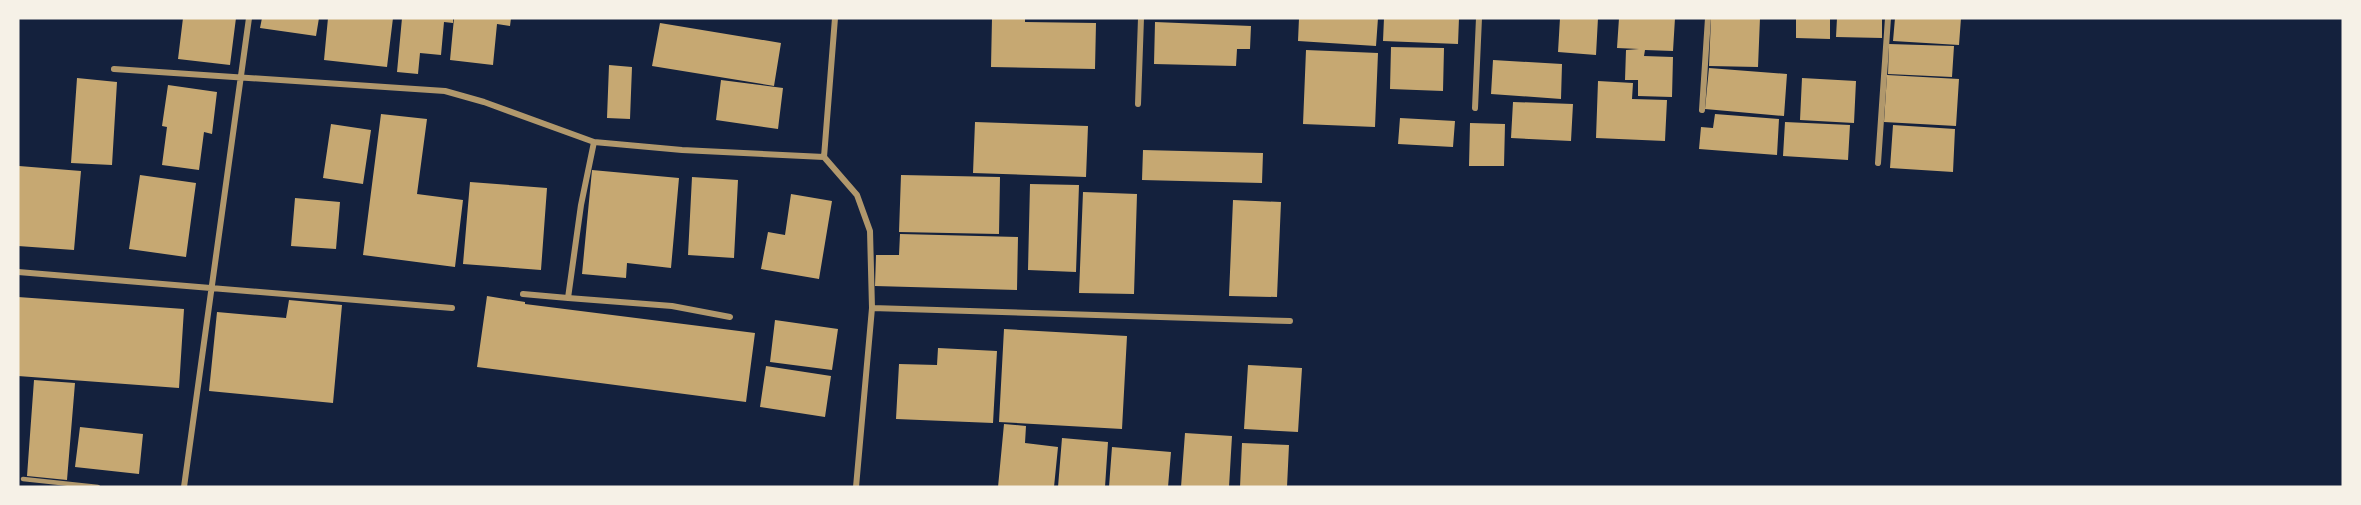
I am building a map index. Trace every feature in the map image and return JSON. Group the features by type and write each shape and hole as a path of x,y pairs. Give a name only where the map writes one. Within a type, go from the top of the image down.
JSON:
{"street":[{"path":"184,487 249,18"},
{"path":"835,18 824,157 857,195 870,231 872,308 856,487"},
{"path":"1138,104 1141,18"},
{"path":"1474,108 1479,18"},
{"path":"1702,110 1708,18"},
{"path":"1878,163 1888,18"},
{"path":"114,69 445,91 484,102 594,142 682,150 824,157"},
{"path":"567,298 581,205 594,142"},
{"path":"18,273 452,308"},
{"path":"523,294 672,306 730,317"},
{"path":"872,308 1290,321"}],"lane":[{"path":"23,479 98,487"}],"building":[{"path":"183,18 236,18 230,65 178,59"},
{"path":"262,18 319,18 316,36 260,28"},
{"path":"328,18 393,18 387,67 324,60"},
{"path":"402,18 453,18 453,23 444,22 441,55 420,53 418,74 397,72"},
{"path":"454,18 511,18 510,26 497,24 493,65 450,60"},
{"path":"992,18 1025,18 1025,22 1096,23 1095,69 991,67"},
{"path":"1299,18 1378,18 1376,46 1298,41"},
{"path":"1384,18 1459,18 1458,44 1383,41"},
{"path":"1560,18 1598,18 1596,55 1558,52"},
{"path":"1619,18 1675,18 1673,51 1645,50 1644,56 1673,57 1672,97 1638,96 1638,80 1625,80 1626,50 1639,49 1617,48"},
{"path":"1711,18 1760,18 1758,67 1709,66"},
{"path":"1796,18 1830,18 1830,39 1796,38"},
{"path":"1837,18 1882,18 1882,38 1836,37"},
{"path":"1895,18 1961,18 1959,45 1893,41"},
{"path":"1155,22 1251,26 1250,49 1237,49 1236,66 1154,64"},
{"path":"660,23 781,43 774,86 652,66"},
{"path":"1889,44 1954,46 1952,77 1888,74"},
{"path":"1391,47 1444,48 1443,91 1390,89"},
{"path":"1306,50 1378,53 1375,127 1303,124"},
{"path":"1493,60 1562,64 1561,99 1491,94"},
{"path":"609,65 632,67 630,119 607,118"},
{"path":"1709,68 1787,74 1784,116 1705,109"},
{"path":"1887,75 1959,79 1956,126 1884,122"},
{"path":"77,78 117,82 112,165 71,163"},
{"path":"1802,78 1856,81 1854,123 1800,120"},
{"path":"721,80 783,88 778,129 716,120"},
{"path":"1598,81 1633,83 1632,99 1667,100 1665,141 1596,138"},
{"path":"168,85 217,92 212,134 204,132 199,170 162,165 167,127 162,126"},
{"path":"1513,102 1573,104 1571,141 1511,138"},
{"path":"381,114 427,119 417,194 463,200 455,267 363,255"},
{"path":"1715,114 1779,119 1777,155 1699,149 1701,127 1713,128"},
{"path":"1400,118 1455,121 1453,147 1398,144"},
{"path":"975,122 1088,126 1086,177 973,173"},
{"path":"1785,122 1850,125 1848,160 1783,156"},
{"path":"1470,123 1505,124 1504,166 1469,166"},
{"path":"331,124 371,130 363,184 323,178"},
{"path":"1893,125 1955,129 1953,172 1890,168"},
{"path":"1143,150 1263,153 1262,183 1142,180"},
{"path":"19,166 81,171 74,250 18,246"},
{"path":"592,170 679,178 671,268 627,263 626,278 582,274"},
{"path":"140,175 196,183 186,257 129,249"},
{"path":"901,175 1000,177 999,234 899,232"},
{"path":"692,177 738,180 734,258 688,255"},
{"path":"470,182 547,188 541,270 463,264"},
{"path":"1030,184 1079,185 1076,272 1028,270"},
{"path":"1083,192 1137,194 1134,294 1079,293"},
{"path":"791,194 832,201 819,279 761,269 768,232 785,235"},
{"path":"295,198 340,202 336,249 291,246"},
{"path":"1233,200 1281,202 1277,297 1229,296"},
{"path":"900,234 1018,237 1017,290 875,286 876,255 899,255"},
{"path":"487,296 525,302 525,304 755,333 746,402 477,367"},
{"path":"18,297 184,309 179,388 18,376"},
{"path":"289,300 342,305 333,403 209,391 217,312 286,318"},
{"path":"775,320 838,329 832,370 770,362"},
{"path":"1004,329 1127,336 1122,429 999,422"},
{"path":"938,348 997,351 993,423 896,419 899,364 937,365"},
{"path":"1248,365 1302,368 1298,432 1244,429"},
{"path":"766,366 831,376 825,417 760,407"},
{"path":"34,380 75,383 67,480 27,476"},
{"path":"1004,424 1026,426 1025,443 1058,447 1054,487 998,487"},
{"path":"80,427 143,434 139,474 75,467"},
{"path":"1185,433 1232,436 1229,487 1181,487"},
{"path":"1062,438 1108,442 1105,487 1058,487"},
{"path":"1242,443 1289,445 1287,487 1240,487"},
{"path":"1112,447 1171,452 1168,487 1109,487"}]}
